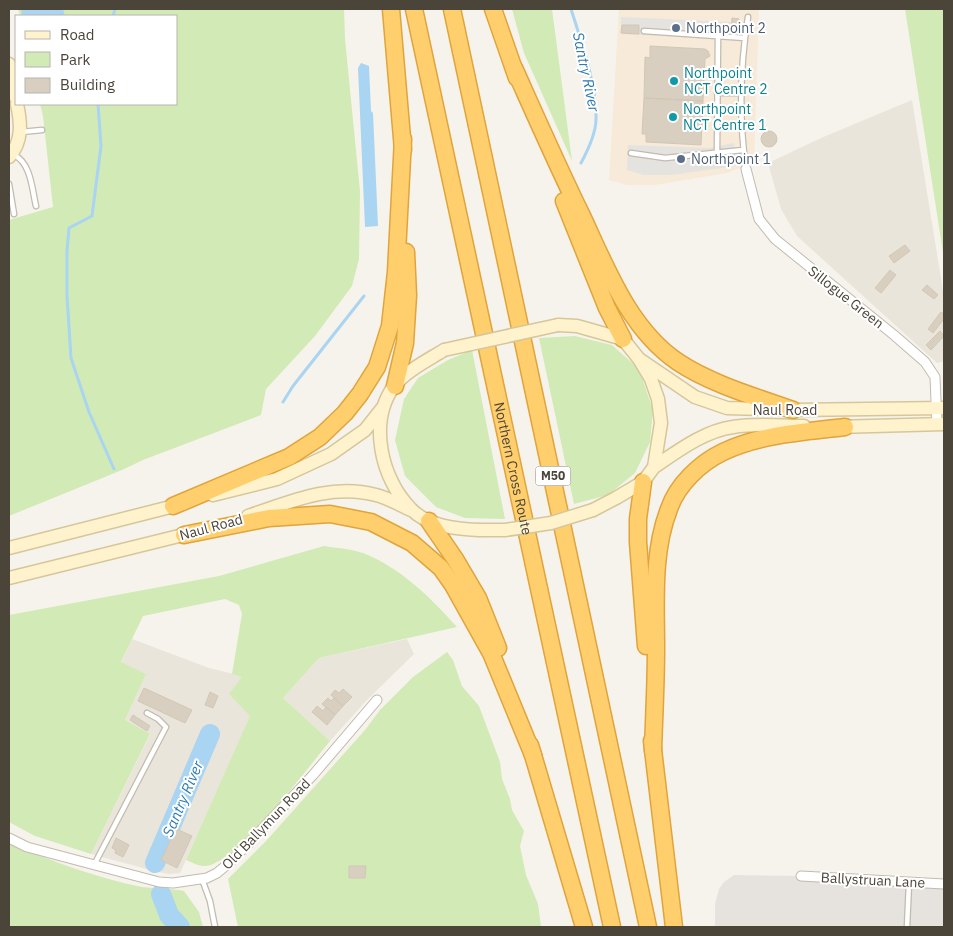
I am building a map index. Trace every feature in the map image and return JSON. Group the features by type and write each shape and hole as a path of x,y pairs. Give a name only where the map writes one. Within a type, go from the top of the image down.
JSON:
{"highway":[{"path":"390,9 403,139 408,295 405,343 394,386"},
{"name":"Northern Cross Route","path":"414,9 612,927"},
{"name":"M50","path":"452,9 648,927"},
{"path":"493,9 556,182 604,302 623,339"},
{"path":"514,68 612,280 635,319 654,342 678,362 708,378 793,410"},
{"path":"173,506 289,457 320,437 345,413 377,367 390,326 396,272 403,139"},
{"path":"653,751 658,565 662,534 669,508 679,490 696,470 722,452 773,436 845,427"},
{"path":"643,482 638,519 638,542 653,751 674,927"},
{"path":"184,534 269,518 330,514 371,522 412,543 440,568 458,594 491,653 533,755"},
{"path":"429,521 455,559 478,598 511,681 584,927"}],"main road":[{"path":"9,64 15,93"},
{"path":"10,155 17,144 21,132 18,105"},
{"path":"9,548 278,478 306,467 331,454 365,430 384,406 394,386 410,372 444,350 558,325 576,326 623,339 639,359 651,379 658,399 661,423 654,467 643,482"},
{"name":"Naul Road","path":"639,359 695,397 727,408 793,410 941,408"},
{"path":"384,406 380,424 385,463 393,484 411,510"},
{"name":"Naul Road","path":"654,467 696,440 720,430 734,427 941,425"},
{"name":"Naul Road","path":"9,578 184,534 249,516 303,497 341,490 376,495 411,510 429,521 458,529 504,530 551,523 592,510 643,482"}],"street":[{"name":"Sillogue Green","path":"746,169 759,218 770,232 796,257 926,362 936,377 941,408 941,425"},
{"name":"Old Ballymun Road","path":"9,838 27,847 149,880 181,883 202,879 217,873 250,842 313,775 377,700"},
{"name":"Ballystruan Lane","path":"801,876 944,884"}],"lane":[{"path":"746,169 743,150 741,93 744,38 748,17"},
{"path":"644,31 744,38"},
{"path":"717,153 718,36"},
{"path":"717,92 741,93"},
{"path":"21,132 42,130"},
{"path":"631,153 665,158 743,150"},
{"path":"10,155 20,158 26,166 36,206"},
{"path":"9,184 14,214"},
{"path":"94,865 166,727 158,719 147,714"},
{"path":"202,879 210,902 215,927"},
{"path":"907,927 909,883"}],"shaded area":[{"path":"619,9 759,9 754,163 727,173 655,185 627,185 609,180"},
{"name":"Northpoint 2","path":"621,17 732,22 731,40 621,34"},
{"path":"912,100 944,297 944,361 937,363 797,236 781,209 768,163 821,138"},
{"name":"Northpoint 1","path":"734,143 735,166 672,175 644,175 627,170 628,145 709,148"},
{"path":"132,639 209,668 242,676 251,716 180,873 169,874 154,871 91,854 150,735 125,720 146,674 121,663"},
{"path":"407,639 414,654 366,701 330,741 283,698 319,658"},
{"path":"734,875 801,876 944,884 944,927 715,927 715,904 719,889 724,882"}],"green space":[{"path":"18,9 344,9 345,39 360,191 359,259 352,286 315,336 266,389 261,415 143,460 9,516 9,220 53,207 40,105 178,105 178,15 20,15"},
{"path":"512,9 552,9 572,161 524,53"},
{"path":"905,9 944,9 944,259"},
{"path":"575,336 612,345 639,369 653,410 650,442 635,473 608,495 574,504 539,338"},
{"path":"472,350 505,519 465,518 436,507 405,476 395,440 404,399 418,378 448,360"},
{"path":"324,546 363,553 377,559 414,584 457,627 319,658 283,698 330,741 270,813 233,851 217,862 204,866 186,860 250,716 229,694 242,677 232,674 242,614 239,605 225,599 143,616 121,662 146,674 125,720 150,734 91,854 35,836 9,822 9,615 219,576"},
{"path":"447,652 453,660 462,686 479,706 500,762 502,779 512,810 524,831 520,846 526,875 538,904 541,927 238,927 228,879 267,840 365,730 380,710 413,677"},
{"path":"9,843 108,879 142,887 184,891 199,912 203,927 9,927"}],"water":[{"path":"21,9 63,9 65,15 22,15"},
{"path":"361,63 369,66 378,226 365,227 358,68"}],"building":[{"path":"732,18 739,19 738,31 731,30"},
{"path":"622,25 639,25 639,34 621,33"},
{"name":"Northpoint NCT Centre 2","path":"650,46 705,49 708,51 710,56 705,59 703,101 644,98 645,57 650,58"},
{"name":"Northpoint NCT Centre 1","path":"644,98 703,101 701,145 646,142 646,134 642,134"},
{"path":"769,131 777,139 769,147 761,139"},
{"path":"905,245 910,251 894,263 889,256"},
{"path":"890,270 896,275 881,293 875,288"},
{"path":"927,285 938,295 934,299 922,290"},
{"path":"941,312 944,314 944,319 933,333 928,329"},
{"path":"940,331 944,336 931,350 926,345"},
{"path":"144,688 192,710 185,723 138,701"},
{"path":"343,689 352,697 343,706 331,695 335,690 339,693"},
{"path":"210,692 218,696 213,708 205,705"},
{"path":"328,698 331,701 334,698 343,706 335,715 322,704"},
{"path":"317,706 323,711 326,707 335,715 327,725 312,712"},
{"path":"133,715 150,726 147,731 130,720"},
{"path":"172,827 192,836 177,868 161,860 171,839 167,838"},
{"path":"116,838 129,845 123,857 115,853 116,850 112,848"},
{"path":"349,866 366,866 365,878 349,878"}],"waterway":[{"path":"113,15 115,9"},
{"name":"Santry River","path":"571,9 588,63 596,106 595,130 581,163"},
{"path":"98,105 101,146 92,216 69,228 67,296 71,358 89,412 114,469"},
{"name":"Santry River","path":"283,402 293,386 364,296"},
{"name":"Santry River","path":"155,863 210,734"},
{"name":"Santry River","path":"161,894 169,915 180,927"}],"place":[{"name":"Northpoint 2","path":"676,28"},
{"name":"Northpoint NCT Centre 2","path":"674,81"},
{"name":"Northpoint NCT Centre 1","path":"673,117"},
{"name":"Northpoint 1","path":"681,159"}]}
